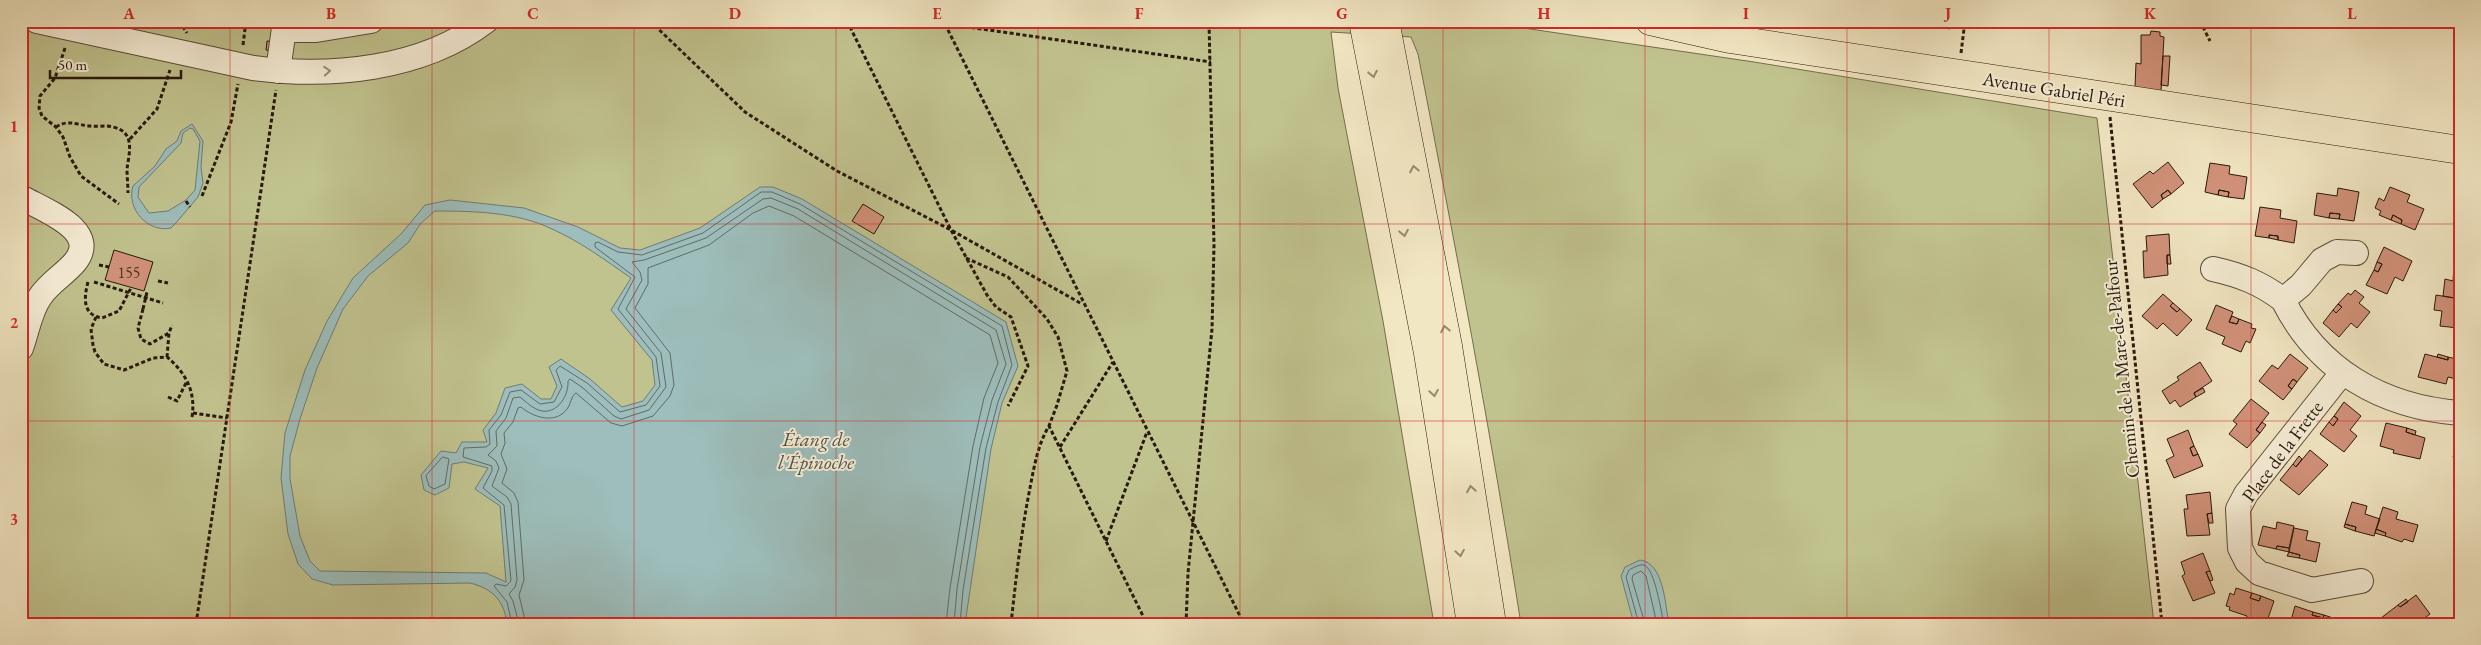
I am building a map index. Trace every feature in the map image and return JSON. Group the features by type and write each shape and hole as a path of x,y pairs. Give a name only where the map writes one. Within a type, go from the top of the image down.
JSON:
{"main road":[{"name":"Avenue Gabriel Péri","path":"1650,21 1730,39 2460,150"},
{"path":"1374,24 1471,624"},
{"path":"1374,24 1448,346 1492,624"}],"street":[{"path":"37,21 240,66 278,71 321,72 392,63 451,42 486,21"},
{"path":"278,71 285,26 316,30 371,21"},
{"path":"21,197 71,226 80,237 82,245 75,262 47,287 38,300 21,348"},
{"path":"2283,300 2301,285 2322,260 2337,252 2356,253"},
{"path":"2213,269 2236,274 2263,285 2283,300 2292,319 2305,337 2342,373 2394,400 2421,409 2460,413"},
{"name":"Place de la Frette","path":"2342,373 2246,494 2238,509 2238,531 2240,548 2247,562 2259,573 2312,590 2361,581"}],"path":[{"path":"650,21 745,112 837,171 950,230 1083,304"},
{"path":"847,21 950,230 996,307 1011,317 1018,342 1028,366 1008,406"},
{"path":"926,21 1211,62"},
{"path":"1186,624 1193,525 1212,330 1214,246 1209,21"},
{"path":"1958,75 1965,21"},
{"path":"2200,21 2210,40"},
{"path":"944,24 1244,624"},
{"path":"68,29 57,72 38,102 42,116 56,127 81,176 118,204"},
{"path":"128,193 130,140 157,109 171,68 180,54"},
{"path":"202,196 231,122 240,66"},
{"path":"196,624 278,71"},
{"name":"Chemin de la Mare-de-Palfour","path":"2109,112 2162,624"},
{"path":"56,127 62,123 70,122 86,126 112,126 130,140"},
{"path":"186,200 190,207"},
{"path":"966,258 1008,277 1047,319 1058,337 1067,371 1058,405 1043,435 1035,462 1024,518 1011,624"},
{"path":"99,265 109,267"},
{"path":"158,280 168,284"},
{"path":"88,282 84,299 87,308 96,317 108,316 119,311 131,288"},
{"path":"94,282 163,303"},
{"path":"147,292 138,328 141,339 150,344 169,333"},
{"path":"96,317 91,329 93,345 95,352 104,364 124,370 153,358 168,357"},
{"path":"172,324 169,333 168,357 187,381 193,392 192,415 227,418"},
{"path":"1060,447 1113,362"},
{"path":"168,397 176,401 187,381"},
{"path":"1049,426 1147,624"},
{"path":"1106,541 1147,432"}],"green space":[{"path":"21,21 1476,21 1754,62 2097,118 2154,624 1521,624 1472,339 1418,54 1411,37 1331,32 1338,88 1383,321 1434,624 21,624"},
{"path":"1901,21 1951,21 1950,29"}],"water":[{"path":"192,124 203,141 201,167 203,183 198,197 175,224 171,228 162,229 154,227 140,217 133,203 133,186 155,166 166,149 177,141 181,131","holes":["190,128 193,129 200,141 195,190 186,200 168,211 149,213 138,197 139,187 181,143 183,133"]},
{"name":"Étang de l'Épinoche","path":"760,187 773,187 802,199 1006,322 1018,366 1002,403 991,449 965,624 507,624 503,608 496,597 491,592 470,583 333,585 312,579 298,564 288,534 281,478 285,433 305,370 327,321 353,278 402,233 425,205 450,200 524,208 578,227 620,248 640,250 700,228","holes":["435,211 480,212 510,216 539,223 583,245 631,278 611,310 652,360 655,385 643,401 622,407 590,379 561,359 549,367 557,386 551,399 541,399 522,384 505,388 496,413 483,430 487,442 462,442 456,453 441,451 421,475 424,490 435,495 449,488 452,464 464,462 488,468 475,489 500,506 506,582 486,573 320,571 310,561 300,536 290,479 290,456 300,419 317,368 343,309 368,276 408,243 421,223"]},
{"path":"1640,560 1654,568 1659,576 1669,624 1634,624 1621,576 1625,567"}],"building":[{"path":"2151,31 2160,32 2160,36 2164,37 2161,91 2135,87 2136,63 2141,64 2141,35 2150,35"},
{"path":"267,41 276,42 274,51 266,50"},
{"path":"2163,56 2170,56 2168,86 2161,85"},
{"path":"2168,162 2184,183 2171,194 2168,190 2161,195 2163,199 2152,208 2133,184 2150,171 2153,174"},
{"path":"2210,163 2230,166 2229,174 2247,177 2244,199 2228,197 2229,192 2219,190 2218,195 2205,192"},
{"path":"2390,187 2410,195 2407,202 2424,209 2415,230 2401,224 2402,220 2393,215 2391,220 2379,215 2381,211 2375,208 2379,198 2384,201"},
{"path":"2338,188 2359,192 2354,221 2339,219 2340,214 2330,213 2329,218 2314,215 2317,193 2337,196"},
{"path":"2168,190 2171,194 2163,199 2161,195"},
{"path":"2219,190 2229,192 2228,197 2218,195"},
{"path":"863,204 884,217 874,234 852,221"},
{"path":"2260,207 2281,210 2280,218 2297,221 2294,243 2278,240 2278,236 2269,235 2269,238 2255,236"},
{"path":"2330,213 2340,214 2339,219 2329,218"},
{"path":"2393,215 2402,220 2401,224 2391,220"},
{"path":"2169,234 2170,255 2167,255 2168,275 2144,278 2143,251 2147,251 2146,236"},
{"path":"2269,235 2278,236 2278,240 2269,238"},
{"path":"2384,247 2412,261 2403,281 2395,277 2387,294 2366,285 2374,270 2378,272 2382,264 2377,262"},
{"path":"114,250 153,262 144,291 105,280"},
{"path":"2167,255 2170,255 2171,264 2167,264"},
{"path":"2377,262 2382,264 2378,272 2374,270"},
{"path":"2454,267 2460,268 2460,299 2443,296 2445,279 2453,281"},
{"path":"2355,290 2364,297 2359,303 2370,312 2357,328 2351,323 2339,337 2323,323 2333,310 2336,313 2342,307 2338,304 2348,293 2351,295"},
{"path":"2163,294 2173,303 2170,306 2177,312 2180,309 2192,320 2177,336 2163,323 2157,329 2142,316"},
{"path":"2436,295 2460,299 2457,309 2460,310 2458,328 2440,326 2442,311 2434,310"},
{"path":"2173,303 2180,309 2177,312 2170,306"},
{"path":"2338,304 2342,307 2336,313 2333,310"},
{"path":"2216,305 2233,312 2229,322 2237,324 2239,319 2252,324 2251,328 2256,329 2250,343 2246,341 2241,352 2222,344 2225,337 2206,329"},
{"path":"2232,316 2239,319 2237,324 2229,322"},
{"path":"2290,354 2308,368 2297,382 2293,379 2288,386 2292,389 2283,400 2259,381 2272,365 2278,369"},
{"path":"2425,354 2448,360 2448,357 2460,360 2460,380 2448,377 2446,384 2418,377"},
{"path":"2438,354 2448,357 2448,360 2437,357"},
{"path":"2200,362 2212,381 2194,393 2196,397 2180,407 2175,400 2170,404 2162,391 2179,380 2177,377"},
{"path":"2293,379 2297,382 2292,389 2288,386"},
{"path":"2203,388 2205,392 2196,397 2194,393"},
{"path":"2251,399 2269,413 2256,430 2260,433 2247,448 2229,434 2237,424 2233,421"},
{"path":"2344,402 2361,416 2350,430 2357,436 2344,452 2320,434 2329,422 2333,426 2338,419 2334,416"},
{"path":"2334,416 2338,419 2333,426 2329,422"},
{"path":"2262,422 2266,425 2260,433 2256,430"},
{"path":"2386,423 2407,428 2406,432 2425,438 2420,459 2393,453 2394,450 2380,446"},
{"path":"2407,428 2416,431 2415,435 2406,432"},
{"path":"2188,430 2194,446 2190,448 2193,456 2198,454 2203,466 2174,478 2166,460 2174,456 2167,439"},
{"path":"2194,446 2198,454 2193,456 2190,448"},
{"path":"2310,450 2328,465 2299,495 2280,480 2293,464 2296,467"},
{"path":"2460,453 2460,482 2455,470 2458,468 2453,456"},
{"path":"2299,456 2302,459 2296,467 2293,464"},
{"path":"2210,492 2212,513 2207,514 2210,535 2187,536 2184,509 2188,509 2186,495"},
{"path":"2352,502 2367,506 2365,514 2380,519 2374,536 2355,531 2356,527 2345,524"},
{"path":"2383,507 2398,512 2396,519 2418,525 2413,542 2404,539 2402,542 2385,536 2386,533 2376,529"},
{"path":"2212,513 2213,523 2209,523 2207,514"},
{"path":"2277,522 2294,526 2289,548 2277,546 2276,549 2258,545 2263,526 2276,529"},
{"path":"2345,524 2356,527 2355,531 2344,527"},
{"path":"2294,528 2308,531 2306,540 2320,543 2316,562 2299,558 2300,555 2289,552"},
{"path":"2376,529 2386,533 2385,536 2375,533"},
{"path":"2277,546 2289,548 2289,552 2276,549"},
{"path":"2289,552 2300,555 2299,558 2287,556"},
{"path":"2203,553 2210,571 2206,572 2215,593 2193,601 2182,576 2185,574 2181,562"},
{"path":"2210,571 2213,580 2210,581 2206,572"},
{"path":"2236,588 2252,593 2250,598 2259,601 2261,596 2274,601 2266,624 2245,624 2247,616 2229,610 2230,607 2226,606 2230,593 2234,595"},
{"path":"2252,593 2261,596 2259,601 2250,598"},
{"path":"2416,595 2430,614 2417,624 2385,624 2381,618 2398,605 2400,607"},
{"path":"2406,599 2408,602 2400,607 2398,605"},
{"path":"2295,606 2313,612 2312,615 2323,618 2321,624 2290,624"},
{"path":"2313,612 2324,615 2323,618 2312,615"},
{"path":"2324,615 2333,618 2332,621 2323,618"},
{"path":"2323,618 2332,621 2333,618 2353,624 2321,624"}]}
